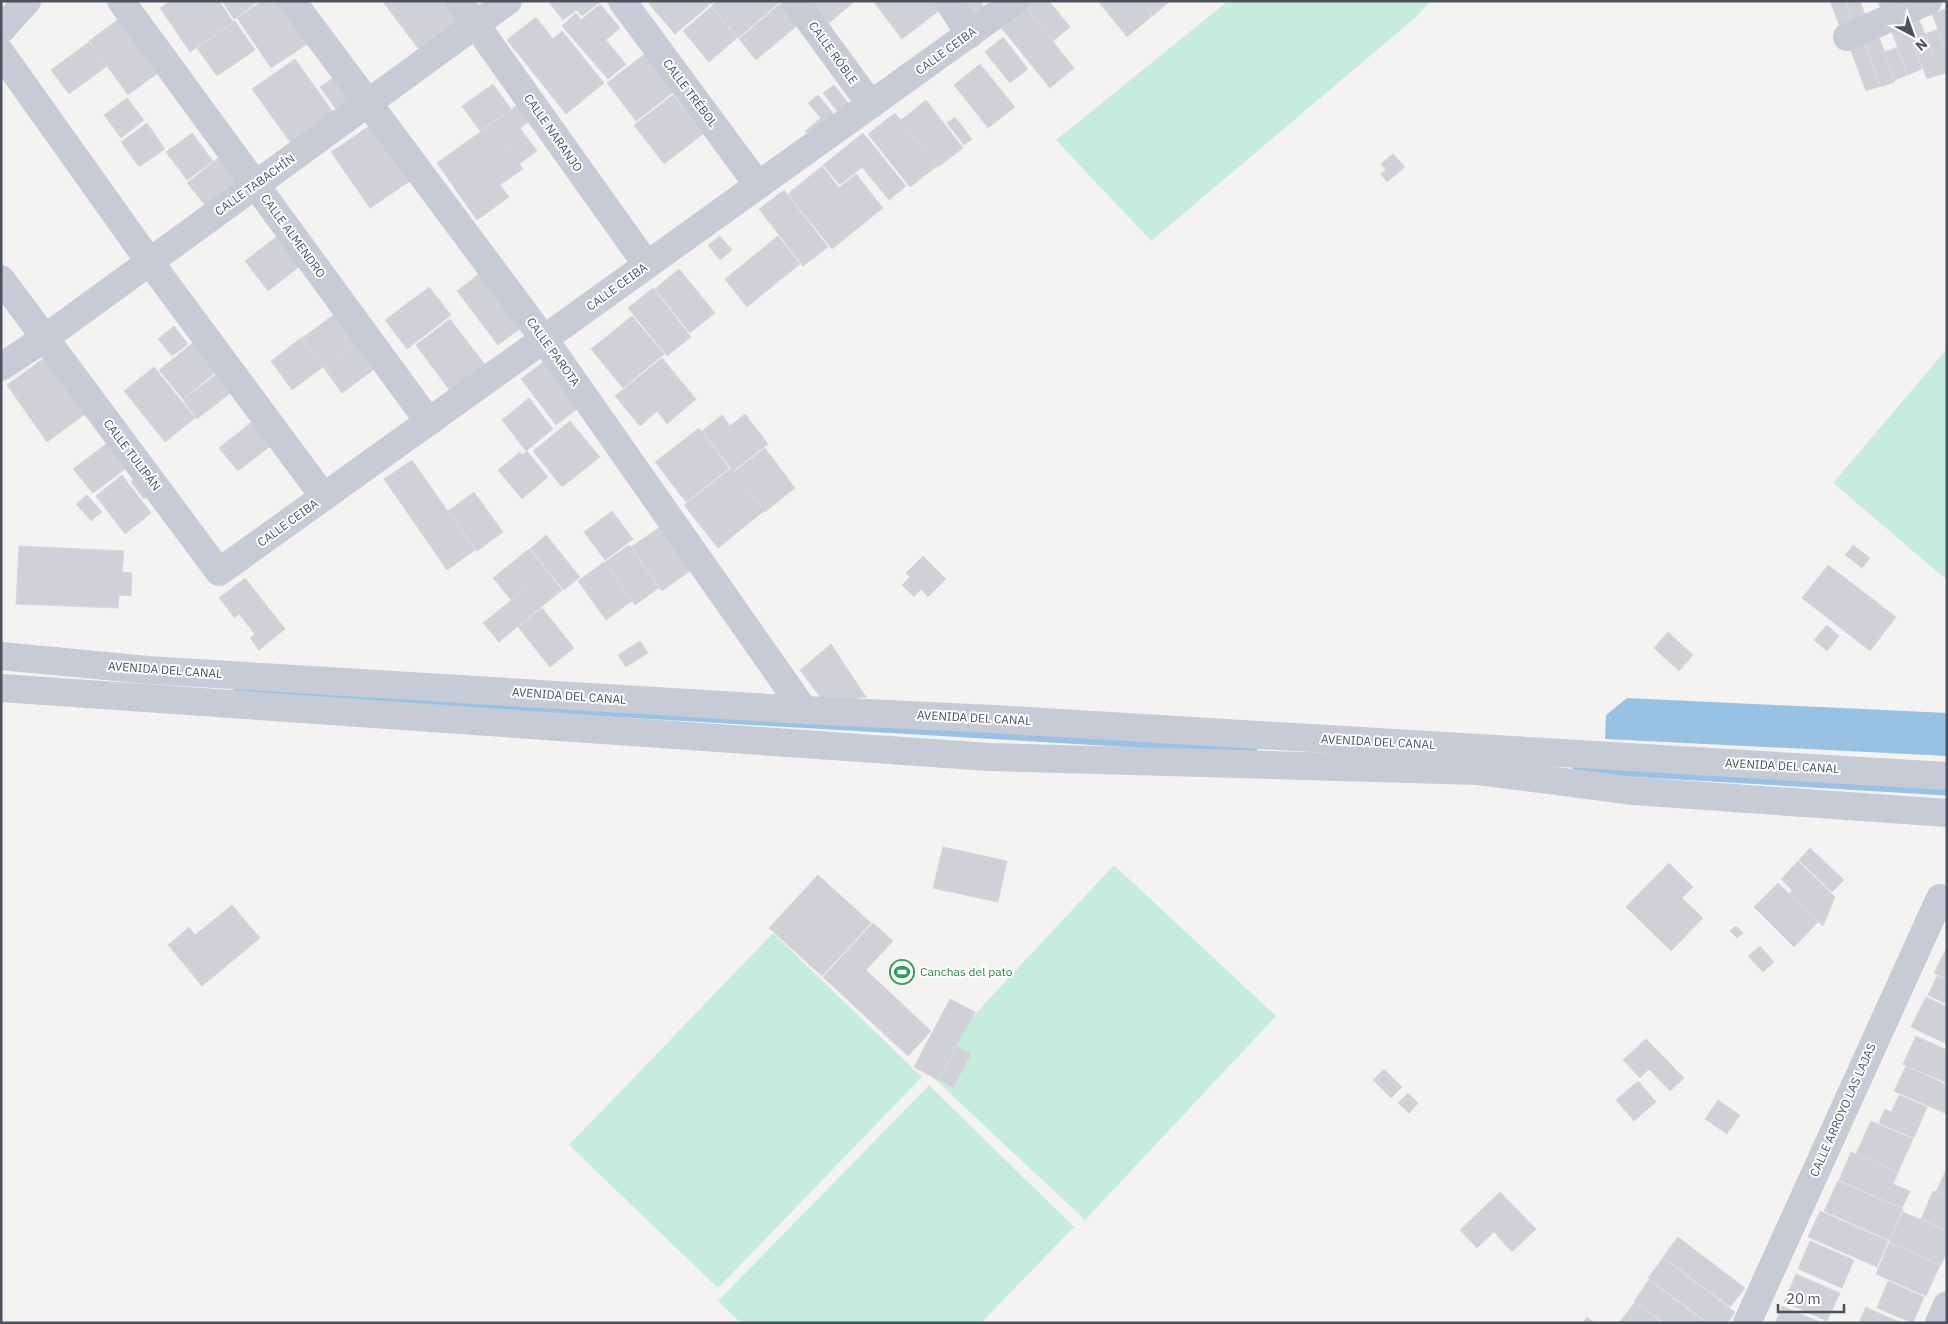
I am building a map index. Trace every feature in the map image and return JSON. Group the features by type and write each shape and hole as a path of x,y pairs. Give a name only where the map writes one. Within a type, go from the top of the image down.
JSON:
{"street":[{"path":"1,30 27,1"},
{"name":"CALLE ALMENDRO","path":"121,1 429,422"},
{"name":"CALLE PAROTA","path":"292,1 544,339 804,710"},
{"name":"CALLE NARANJO","path":"459,1 647,265"},
{"name":"CALLE TABACHÍN","path":"1,367 45,338 508,1"},
{"name":"CALLE TRÉBOL","path":"622,1 758,185"},
{"name":"CALLE RÓBLE","path":"795,1 870,105"},
{"path":"948,1 970,34"},
{"name":"CALLE CEIBA","path":"219,572 1015,1"},
{"path":"1847,36 1928,1"},
{"path":"1,53 149,262 324,497"},
{"name":"CALLE TULIPÁN","path":"1,278 219,572"},
{"name":"AVENIDA DEL CANAL","path":"1,656 148,670 804,710 993,718 1947,776"},
{"path":"1,688 990,758 1478,771 1634,791 1947,813"},
{"name":"CALLE ARROYO LAS LAJAS","path":"1747,1323 1943,899"},
{"path":"1939,1323 1947,1306"}],"green space":[{"path":"1228,1 1431,1 1415,18 1151,241 1056,140"},
{"path":"1947,349 1947,580 1833,483"},
{"path":"1114,865 1276,1016 1085,1220 924,1069"},
{"path":"773,933 922,1077 718,1288 569,1145"},
{"path":"929,1085 1074,1227 981,1323 741,1323 718,1301"}],"water":[{"path":"1627,698 1947,713 1947,756 1605,739 1606,715"}],"building":[{"path":"170,1 219,1 233,22 190,52 160,8"},
{"path":"222,1 259,1 234,19"},
{"path":"262,1 285,1 312,41 271,68 237,18"},
{"path":"384,1 447,1 462,21 421,52"},
{"path":"548,1 601,1 582,16 577,10 563,20"},
{"path":"652,1 713,2 675,34 649,4"},
{"path":"717,1 780,2 738,38 711,6"},
{"path":"811,1 855,1 829,23"},
{"path":"873,1 933,1 940,10 902,39"},
{"path":"957,1 980,1 987,12 971,23"},
{"path":"1029,1 1049,1 1070,27 1053,41 1024,5"},
{"path":"1098,1 1141,1 1152,16 1127,37"},
{"path":"1141,1 1170,1 1153,16"},
{"path":"1830,1 1845,1 1853,22 1840,27"},
{"path":"1846,1 1860,1 1865,15 1853,21"},
{"path":"1878,1 1893,1 1895,5 1881,10"},
{"path":"781,3 799,24 756,60 739,39"},
{"path":"600,4 620,28 606,40 626,64 608,79 562,26 576,13 581,20"},
{"path":"1024,5 1074,68 1050,88 999,25"},
{"path":"711,7 737,38 709,62 683,31"},
{"path":"1946,9 1947,11 1947,51 1932,14"},
{"path":"127,13 166,67 128,95 89,41"},
{"path":"536,17 553,39 562,31 604,83 566,114 507,40"},
{"path":"1919,19 1941,74 1927,79 1906,24"},
{"path":"235,21 255,50 217,76 197,48"},
{"path":"1906,25 1922,69 1908,75 1891,30"},
{"path":"1938,29 1947,53 1947,72 1941,75 1925,34"},
{"path":"1003,37 1028,69 1010,83 985,52"},
{"path":"1879,37 1895,82 1881,87 1865,42"},
{"path":"1864,41 1880,86 1866,91 1849,46"},
{"path":"89,42 107,66 69,94 51,70"},
{"path":"1897,48 1907,75 1895,80 1884,52"},
{"path":"646,53 675,91 636,121 607,83"},
{"path":"295,59 336,116 293,146 252,89"},
{"path":"980,64 1015,107 988,128 954,85"},
{"path":"338,74 356,99 338,112 320,87"},
{"path":"493,84 511,109 480,131 462,106"},
{"path":"834,85 853,109 842,117 823,93"},
{"path":"673,95 703,134 664,164 634,125"},
{"path":"818,95 839,120 813,141 805,131 821,118 808,103"},
{"path":"127,98 144,120 121,138 104,115"},
{"path":"926,100 963,148 938,167 901,120"},
{"path":"520,103 533,119 520,128 537,151 519,164 491,124"},
{"path":"895,113 937,166 910,187 868,134"},
{"path":"955,117 972,139 964,145 947,123"},
{"path":"147,123 165,149 139,167 121,142"},
{"path":"374,123 413,179 370,208 331,152"},
{"path":"491,124 523,169 500,185 509,197 477,220 437,163"},
{"path":"192,133 213,161 187,180 166,152"},
{"path":"863,133 906,186 889,200 862,167 840,185 823,165"},
{"path":"227,151 245,174 206,206 187,183"},
{"path":"1393,154 1405,167 1387,182 1381,174 1386,170 1381,164"},
{"path":"822,166 839,188 856,174 883,208 832,249 788,194"},
{"path":"784,190 828,247 803,266 759,209"},
{"path":"285,230 308,260 268,291 245,261"},
{"path":"720,236 732,250 720,260 708,245"},
{"path":"778,236 800,264 747,307 725,279"},
{"path":"679,269 715,313 690,333 655,289"},
{"path":"480,273 522,327 498,345 457,291"},
{"path":"429,287 451,315 407,349 385,320"},
{"path":"653,288 691,337 667,356 628,308"},
{"path":"343,308 364,337 323,367 302,338"},
{"path":"632,316 664,354 623,388 591,349"},
{"path":"450,319 486,366 451,392 416,345"},
{"path":"174,326 188,344 172,356 158,339"},
{"path":"365,336 384,362 342,393 323,367"},
{"path":"199,338 222,367 183,399 159,370"},
{"path":"301,338 323,367 292,390 271,361"},
{"path":"47,356 88,412 47,442 7,385"},
{"path":"662,358 696,399 667,424 657,411 640,426 615,396"},
{"path":"546,360 581,406 556,425 521,379"},
{"path":"154,367 195,418 165,442 124,391"},
{"path":"223,369 237,388 197,419 183,400"},
{"path":"529,398 553,429 526,451 502,420"},
{"path":"745,414 768,444 733,471 702,431 722,415 730,426"},
{"path":"254,420 273,444 238,471 219,448"},
{"path":"570,421 600,457 562,487 533,451"},
{"path":"699,428 729,468 686,502 655,462"},
{"path":"110,441 129,466 93,493 73,469"},
{"path":"765,448 795,488 765,512 734,472"},
{"path":"527,451 548,477 522,499 498,470 520,452 522,455"},
{"path":"412,460 475,550 447,570 384,479"},
{"path":"731,468 764,511 718,548 684,505"},
{"path":"122,475 151,513 125,534 96,496"},
{"path":"138,476 151,493 144,499 131,482"},
{"path":"474,492 503,532 477,551 448,511"},
{"path":"87,495 102,512 91,521 76,504"},
{"path":"612,511 633,539 605,560 584,532"},
{"path":"663,525 694,568 662,591 631,547"},
{"path":"546,535 580,577 564,590 530,549"},
{"path":"629,545 659,588 635,605 605,562"},
{"path":"1853,545 1870,558 1862,568 1845,555"},
{"path":"19,546 124,551 122,572 132,573 131,596 119,595 118,608 16,604"},
{"path":"529,549 547,571 511,600 493,578"},
{"path":"923,556 946,579 928,597 921,589 914,597 902,585 910,577 906,573"},
{"path":"604,562 632,601 606,620 578,581"},
{"path":"1828,565 1896,617 1870,651 1802,598"},
{"path":"547,571 562,590 499,642 483,623"},
{"path":"245,578 285,629 259,650 250,638 255,634 239,614 235,618 219,598"},
{"path":"542,608 574,648 550,667 518,627"},
{"path":"1827,625 1839,636 1827,651 1814,640"},
{"path":"1668,632 1693,655 1679,671 1654,648"},
{"path":"640,641 648,653 626,667 618,655"},
{"path":"831,644 866,697 824,702 800,670"},
{"path":"943,847 1007,861 998,902 933,888"},
{"path":"1810,848 1844,880 1832,892 1799,860"},
{"path":"1798,861 1835,897 1823,926 1789,894 1792,890 1781,879"},
{"path":"1669,863 1693,887 1682,898 1703,918 1671,951 1626,907"},
{"path":"818,875 871,923 822,976 769,928"},
{"path":"1778,883 1818,922 1794,947 1754,907"},
{"path":"232,905 260,938 202,986 168,945 189,927 195,935"},
{"path":"873,923 893,941 866,970 931,1031 908,1056 823,977"},
{"path":"1736,926 1743,933 1737,938 1730,931"},
{"path":"1760,946 1774,962 1763,972 1748,956"},
{"path":"1945,951 1947,952 1947,979 1934,973"},
{"path":"1937,976 1947,980 1947,1004 1928,995"},
{"path":"1926,997 1947,1007 1947,1044 1911,1027"},
{"path":"950,999 975,1012 938,1080 914,1067"},
{"path":"1916,1036 1947,1050 1947,1083 1903,1064"},
{"path":"1646,1039 1684,1078 1670,1091 1649,1069 1640,1078 1623,1060"},
{"path":"957,1046 971,1054 953,1088 939,1080"},
{"path":"1906,1066 1947,1085 1947,1114 1894,1091"},
{"path":"1384,1069 1402,1087 1391,1098 1373,1080"},
{"path":"1638,1081 1656,1102 1634,1121 1616,1100"},
{"path":"1408,1093 1418,1103 1409,1113 1398,1103"},
{"path":"1899,1095 1927,1107 1914,1138 1879,1123 1885,1109 1891,1112"},
{"path":"1718,1100 1740,1115 1727,1134 1705,1119"},
{"path":"1871,1121 1913,1139 1898,1172 1856,1154"},
{"path":"1851,1152 1898,1173 1893,1184 1910,1191 1902,1208 1839,1180"},
{"path":"1947,1168 1947,1197 1936,1192"},
{"path":"1838,1181 1903,1209 1889,1240 1824,1211"},
{"path":"1933,1191 1947,1197 1947,1230 1921,1219"},
{"path":"1500,1192 1536,1229 1512,1252 1494,1232 1477,1248 1460,1230"},
{"path":"1820,1211 1888,1241 1877,1267 1808,1237"},
{"path":"1903,1212 1947,1231 1947,1252 1941,1265 1889,1242"},
{"path":"1678,1237 1745,1288 1730,1307 1663,1257"},
{"path":"1810,1241 1854,1260 1842,1288 1798,1269"},
{"path":"1889,1243 1940,1265 1926,1296 1876,1274"},
{"path":"1663,1258 1735,1312 1727,1323 1708,1323 1648,1278"},
{"path":"1796,1274 1840,1293 1827,1321 1784,1302"},
{"path":"1649,1280 1706,1323 1664,1323 1634,1301"},
{"path":"1888,1281 1924,1297 1913,1323 1877,1308"},
{"path":"1635,1302 1662,1323 1619,1323"},
{"path":"1782,1306 1822,1323 1775,1323"},
{"path":"1866,1307 1901,1323 1859,1323"},
{"path":"1587,1317 1595,1323 1583,1323"}],"waterway":[{"path":"236,691 1254,751"},
{"path":"1576,770 1947,792"}],"place":[{"name":"Canchas del pato","path":"902,972"}]}
